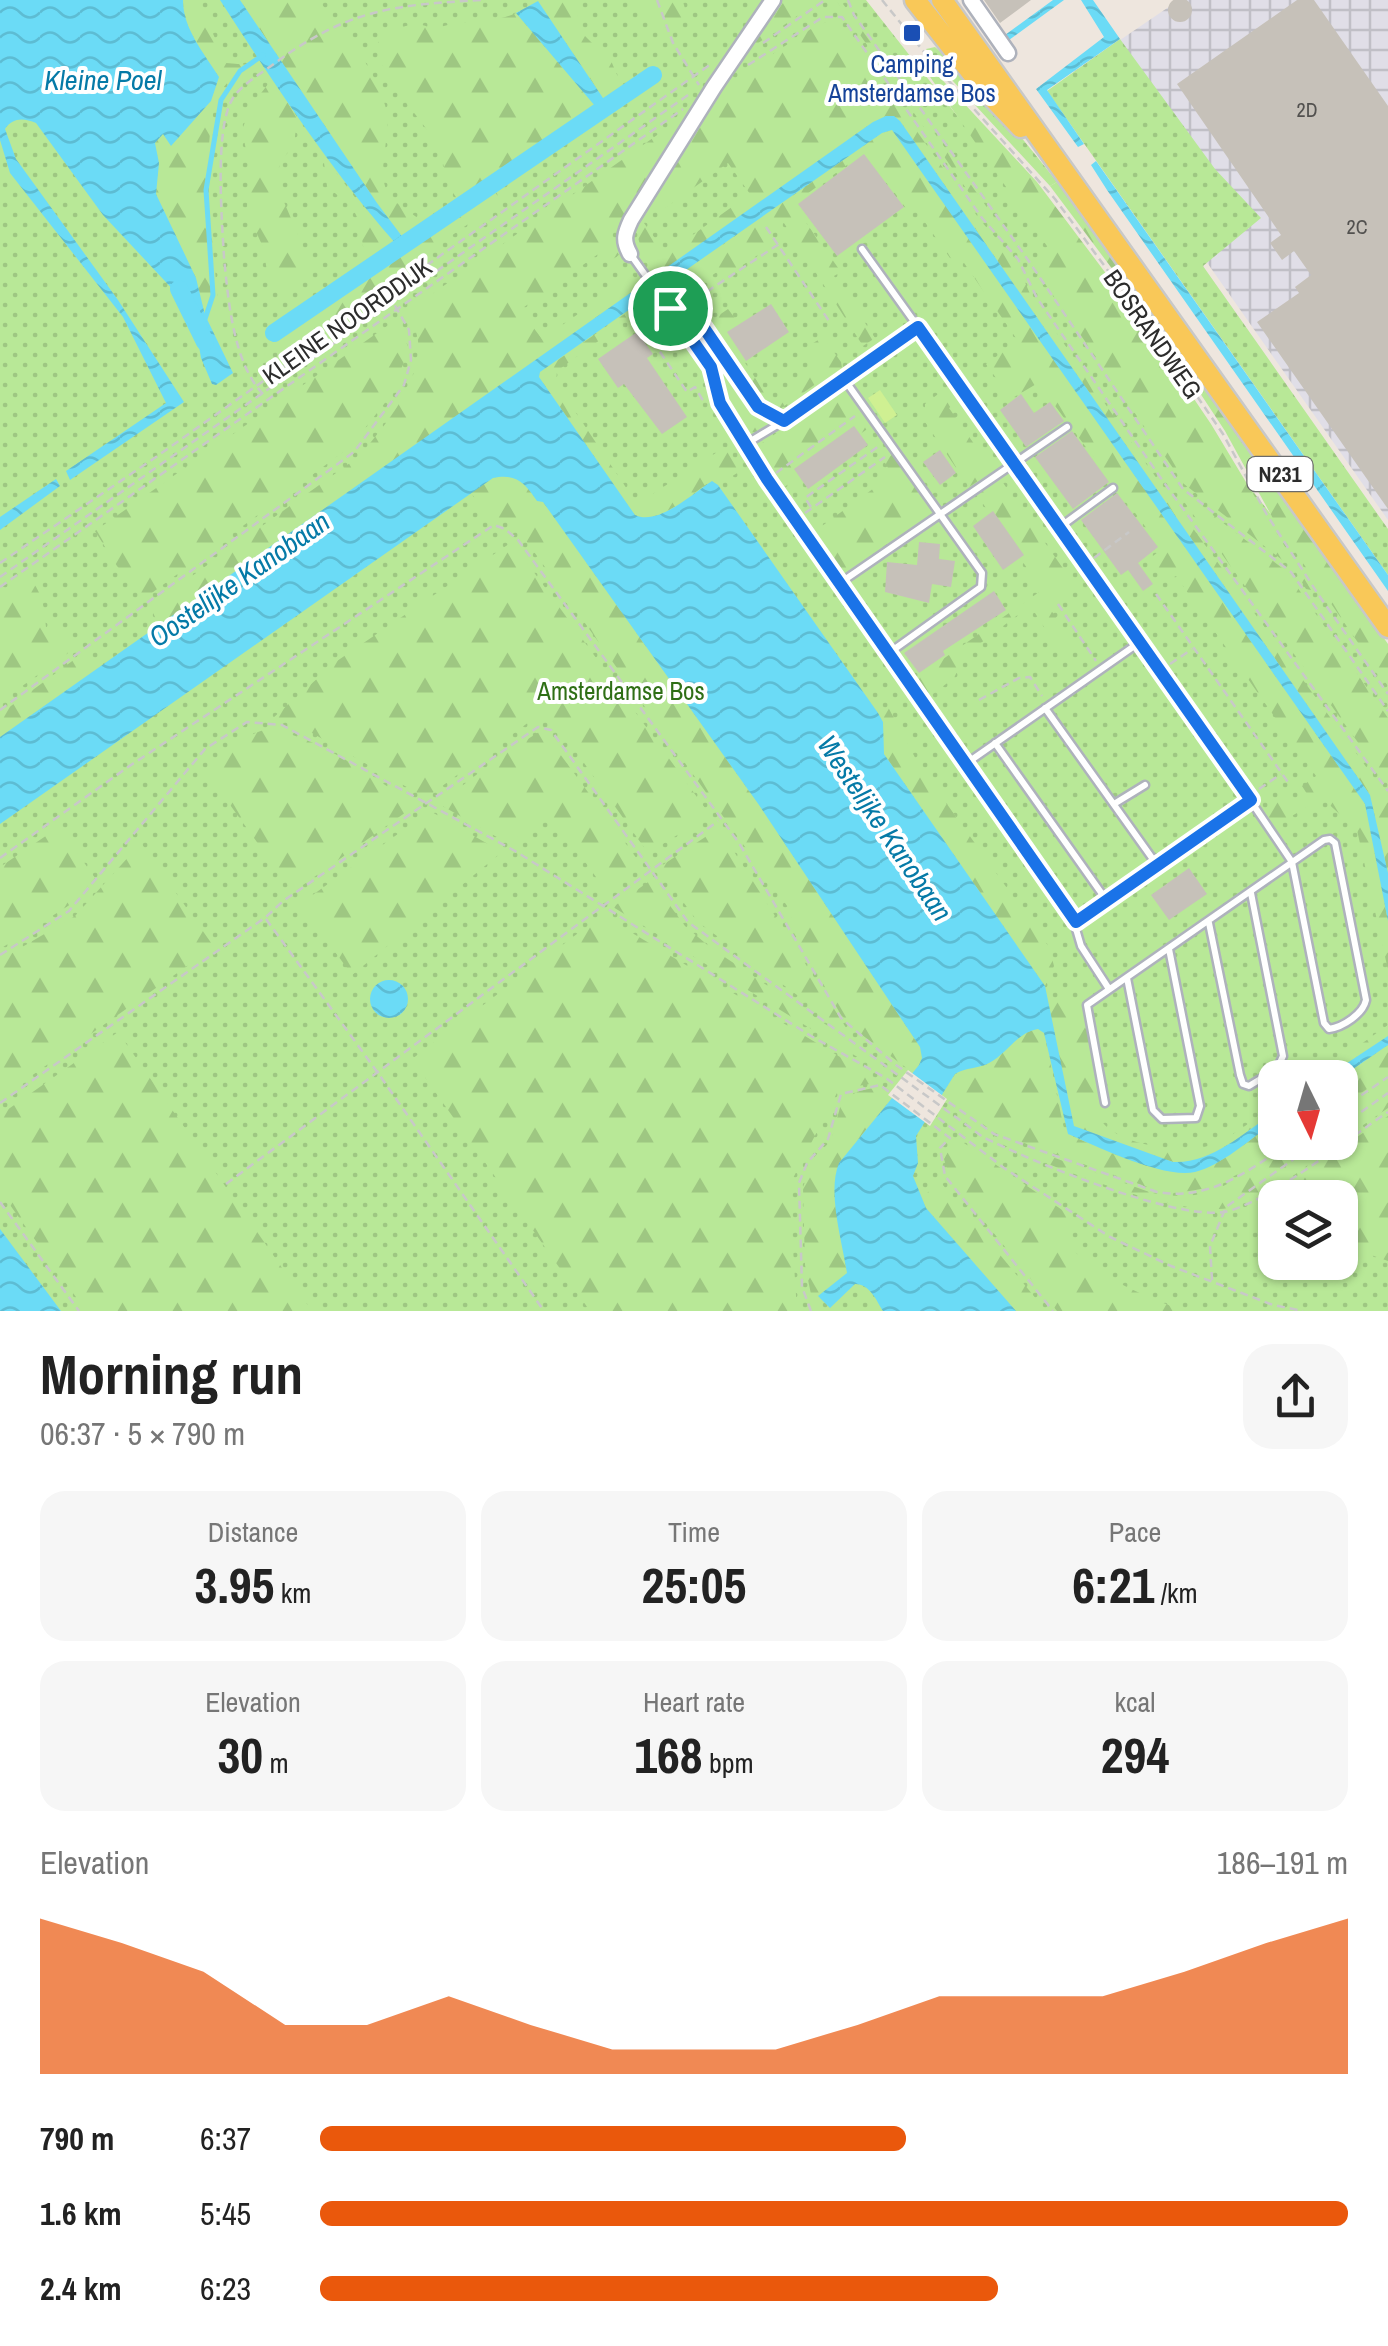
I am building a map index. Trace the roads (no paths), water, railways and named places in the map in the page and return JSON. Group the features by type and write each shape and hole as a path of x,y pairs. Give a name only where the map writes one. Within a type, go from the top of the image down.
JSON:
{"main road":[{"name":"BOSRANDWEG","path":"915,0 984,88 1054,160"},
{"name":"BOSRANDWEG","path":"942,0 1388,627"}],"street":[{"path":"630,254 624,244 624,233 631,220 774,0"},
{"path":"971,0 1008,53"}],"lane":[{"path":"862,249 1162,670 1292,862 1324,1022 1329,1029 1362,1011 1366,1000 1335,843 1324,840 1292,862 1209,923 1087,1005 1105,1103"},
{"path":"630,254 711,367 720,403 767,479 1076,922 1081,946 1109,990"},
{"path":"744,444 784,421 918,327"},
{"path":"844,379 984,581 890,653"},
{"path":"840,582 1067,426"},
{"path":"1060,527 1112,488"},
{"path":"967,763 1140,642"},
{"path":"1046,706 1158,865"},
{"path":"995,742 1107,901"},
{"path":"1114,804 1144,784"},
{"path":"1076,922 1251,800"},
{"path":"1209,923 1240,1075 1243,1084 1249,1086 1277,1068 1283,1056 1251,892"},
{"path":"1127,978 1153,1110 1162,1119 1196,1118 1200,1106 1169,949"}],"water":[{"name":"Kleine Poel","path":"0,0 183,0 190,31 219,77 211,101 171,146 163,134 155,143 159,163 156,194 196,278 205,315 233,373 216,385 212,384 201,358 193,311 103,215 36,123 19,120 5,129 16,159 118,300 184,402 70,480 66,471 166,403 123,317 10,173 0,140"},
{"path":"220,0 240,0 410,247 403,252 329,161"},
{"path":"1053,0 1064,0 1009,40 1005,35"},
{"path":"1081,0 1093,0 1120,39 1047,90 1084,144 1078,147 1036,89 1104,37"},
{"path":"538,1 609,107 601,113 516,13"},
{"path":"886,116 900,121 1370,795 1388,873 1388,921 1365,804 892,130 882,133 540,372 539,377 635,515 664,513 712,481 718,485 878,713 883,722 884,754 1045,986 1074,1126 1173,1162 1201,1158 1258,1124 1258,1134 1205,1168 1182,1173 1166,1171 1068,1134 1044,1033 1038,1029 1024,1035 989,1063 955,1074 916,1136 918,1163 913,1176 926,1208 1016,1311 883,1311 869,1290 855,1284 830,1308 818,1296 847,1273 835,1202 839,1163 919,1065 920,1047 759,805 543,502 537,501 514,478 493,478 0,824 0,737"},
{"path":"1096,161 1388,575 1388,591 1107,190 1091,165"},
{"path":"56,479 60,486 0,530 0,517"},
{"path":"389,980 402,986 408,999 402,1012 389,1018 376,1012 370,999 376,986"},
{"path":"1388,1036 1388,1045 1358,1066 1358,1060 1352,1060"},
{"path":"0,1229 61,1311 0,1311"}],"waterway":[{"path":"205,319 213,295 206,190 221,100 240,71 263,55"},
{"path":"274,333 653,75"},
{"path":"179,289 205,342"}],"place":[{"name":"Camping Amsterdamse Bos","path":"912,33"}],"water label":[{"name":"Oostelijke Kanobaan","path":"239,579"},
{"name":"Westelijke Kanobaan","path":"885,828"}],"park label":[{"name":"Amsterdamse Bos","path":"621,691"}]}
